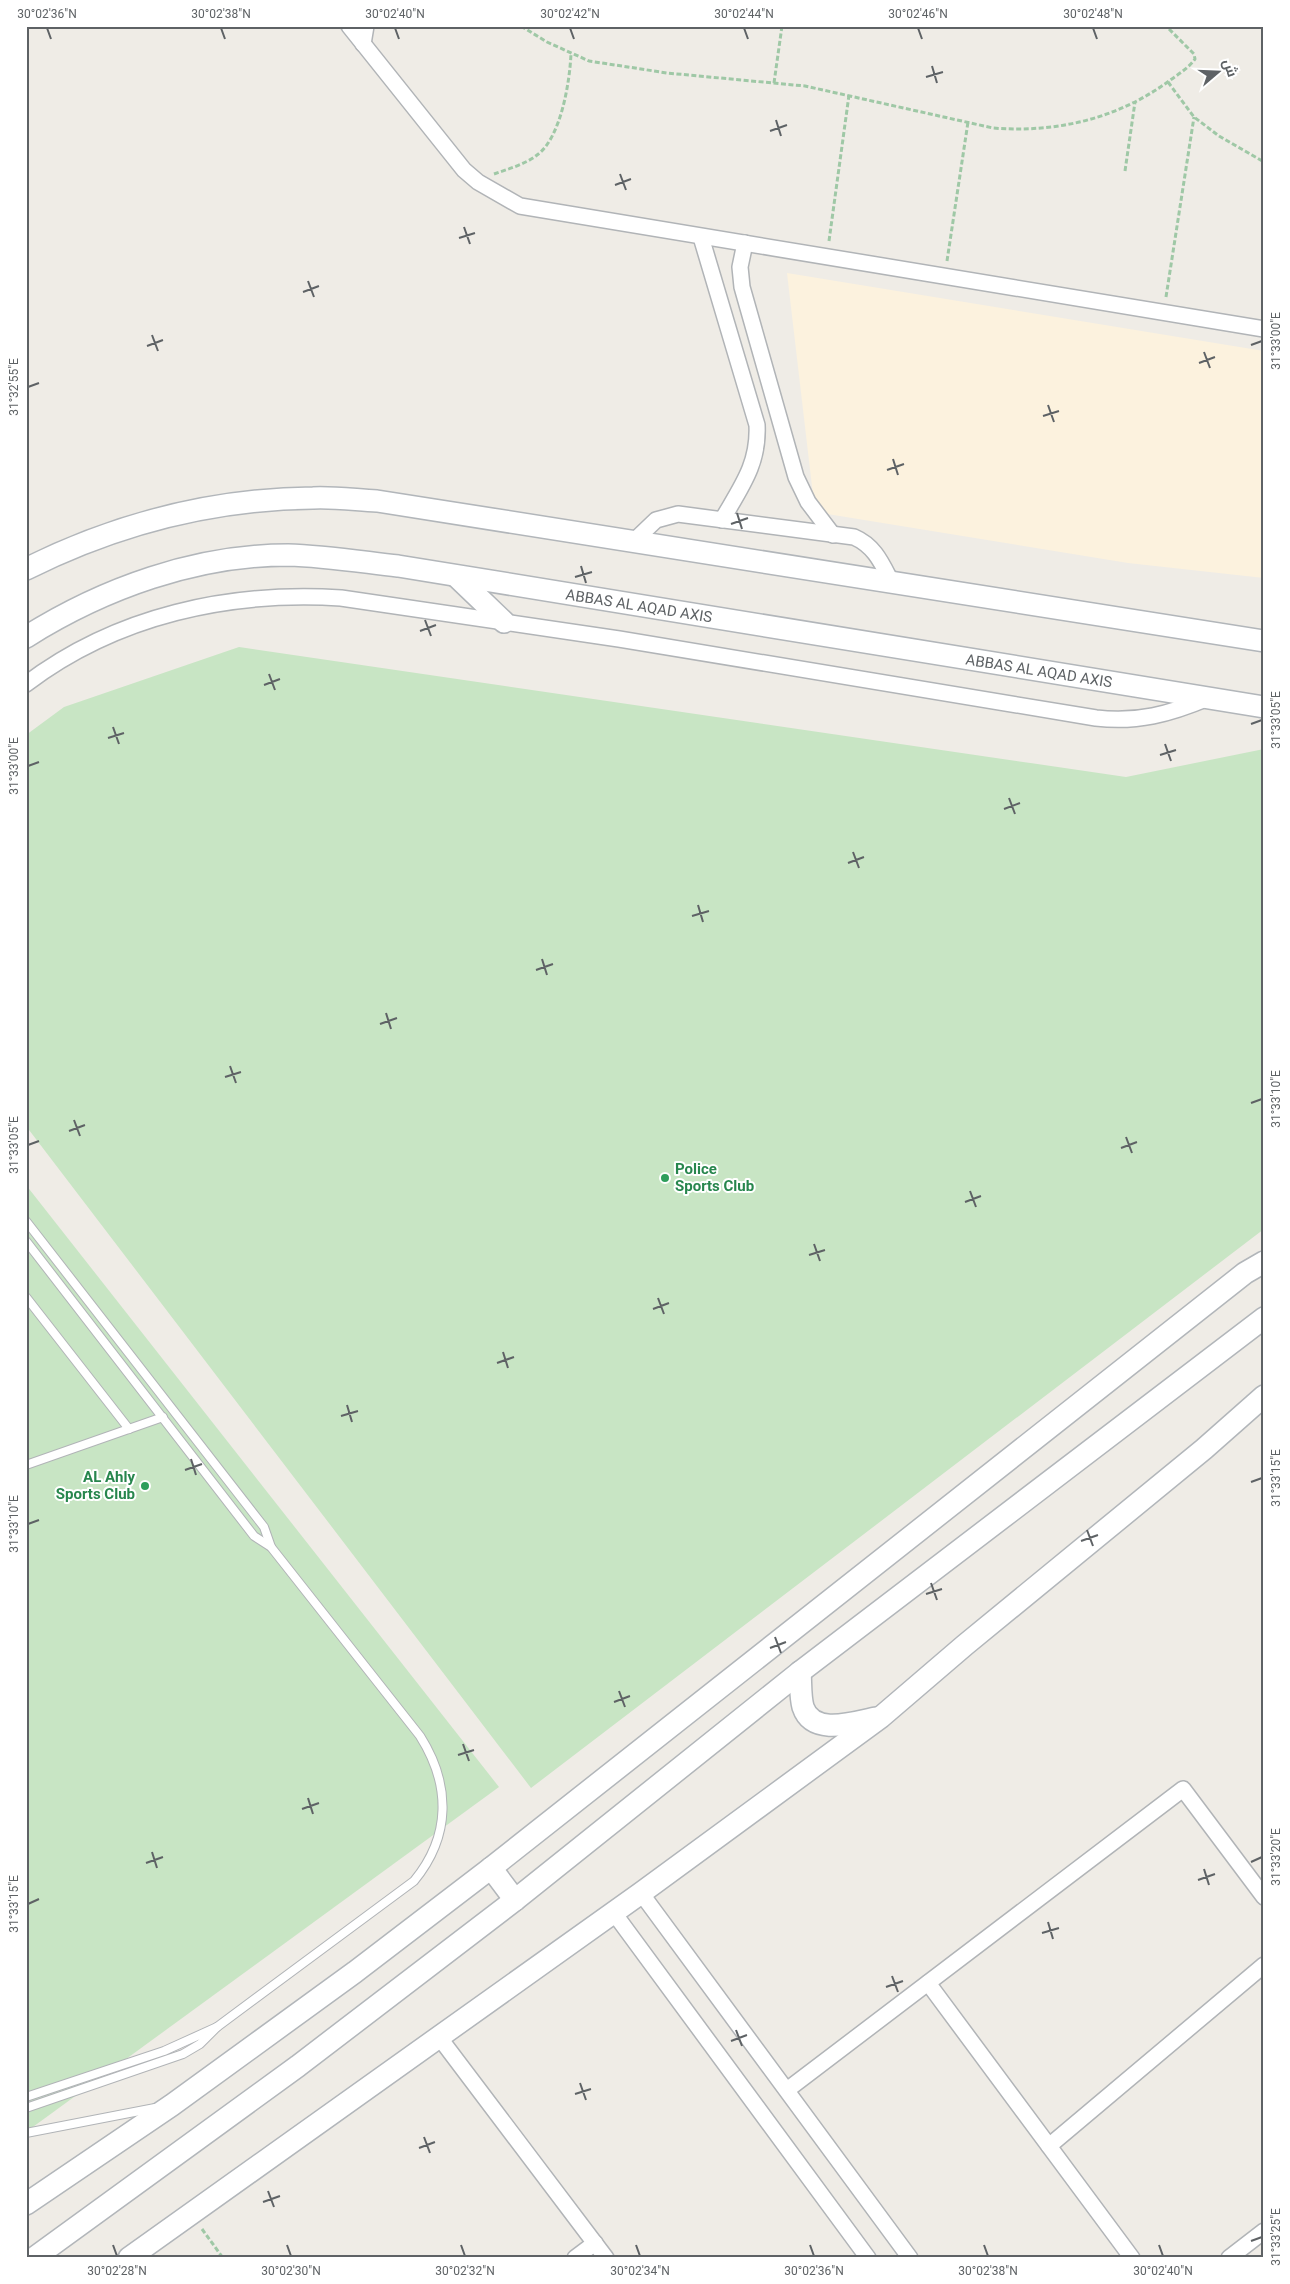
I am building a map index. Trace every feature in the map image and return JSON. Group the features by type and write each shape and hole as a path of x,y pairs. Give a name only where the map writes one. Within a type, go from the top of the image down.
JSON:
{"main road":[{"path":"26,570 65,550 124,528 188,510 251,500 314,497 378,501 1264,641"},
{"name":"ABBAS AL AQAD AXIS","path":"26,637 58,617 114,590 171,572 229,560 298,556 353,561 456,576 1264,707"},
{"path":"456,576 504,622"},
{"path":"26,2204 172,2105 355,1972 491,1868 1245,1273 1264,1262"},
{"path":"34,2258 298,2066 515,1900 800,1672 1264,1318"},
{"path":"129,2258 614,1913 881,1717 1264,1396"},
{"path":"800,1672 804,1709 816,1722 834,1725 881,1717"},
{"path":"491,1868 515,1900"}],"street":[{"path":"349,26 452,156 478,182 520,206 1264,329"},
{"path":"363,44 366,26"},
{"path":"701,236 757,425 757,452 747,477 722,520"},
{"path":"745,243 740,277 799,484 808,502 833,535"},
{"path":"725,313 748,306"},
{"path":"736,354 760,346"},
{"path":"750,399 773,391"},
{"path":"633,542 656,520 670,515 854,537 866,544 875,553 892,583"},
{"path":"26,684 61,660 119,631 181,610 244,599 285,596 341,598 504,622 1112,720 1161,716 1208,698"},
{"path":"786,2090 1183,1789 1264,1897"},
{"path":"641,1893 910,2258"},
{"path":"614,1913 868,2258"},
{"path":"1049,2146 1264,1965"},
{"path":"928,1983 1132,2258"},
{"path":"439,2037 606,2258"},
{"path":"1229,2258 1264,2231"},
{"path":"575,2258 595,2243"}],"lane":[{"path":"26,1221 264,1527 270,1548"},
{"path":"26,1241 254,1536 270,1548 428,1749 440,1778 443,1801 442,1824 433,1853 414,1881 217,2026 200,2044 170,2059 26,2108"},
{"path":"26,1297 129,1429"},
{"path":"26,1465 163,1417"},
{"path":"26,2097 164,2051 217,2026"},
{"path":"26,2133 172,2105"}],"path":[{"path":"522,26 571,54 590,60 667,73 806,86 968,122 1014,129 1055,127 1098,117 1135,102 1168,82 1194,61 1195,56 1166,26"},
{"path":"774,83 782,26"},
{"path":"478,182 538,155 553,132 564,104 568,88 571,54"},
{"path":"1168,82 1194,117 1220,136 1264,162"},
{"path":"827,257 849,95"},
{"path":"1126,171 1135,102"},
{"path":"1164,312 1194,117"},
{"path":"945,276 968,122"},
{"path":"192,2214 222,2258"}],"shaded area":[{"path":"787,273 1264,351 1264,578 1128,563 815,512"}],"green space":[{"name":"Police Sports Club","path":"239,647 1126,777 1264,749 1264,1229 531,1788 26,1126 26,735 64,707"},
{"name":"AL Ahly Sports Club","path":"26,1185 499,1787 26,2132"}],"place":[{"name":"Police Sports Club","path":"665,1178"},
{"name":"AL Ahly Sports Club","path":"145,1486"}]}
